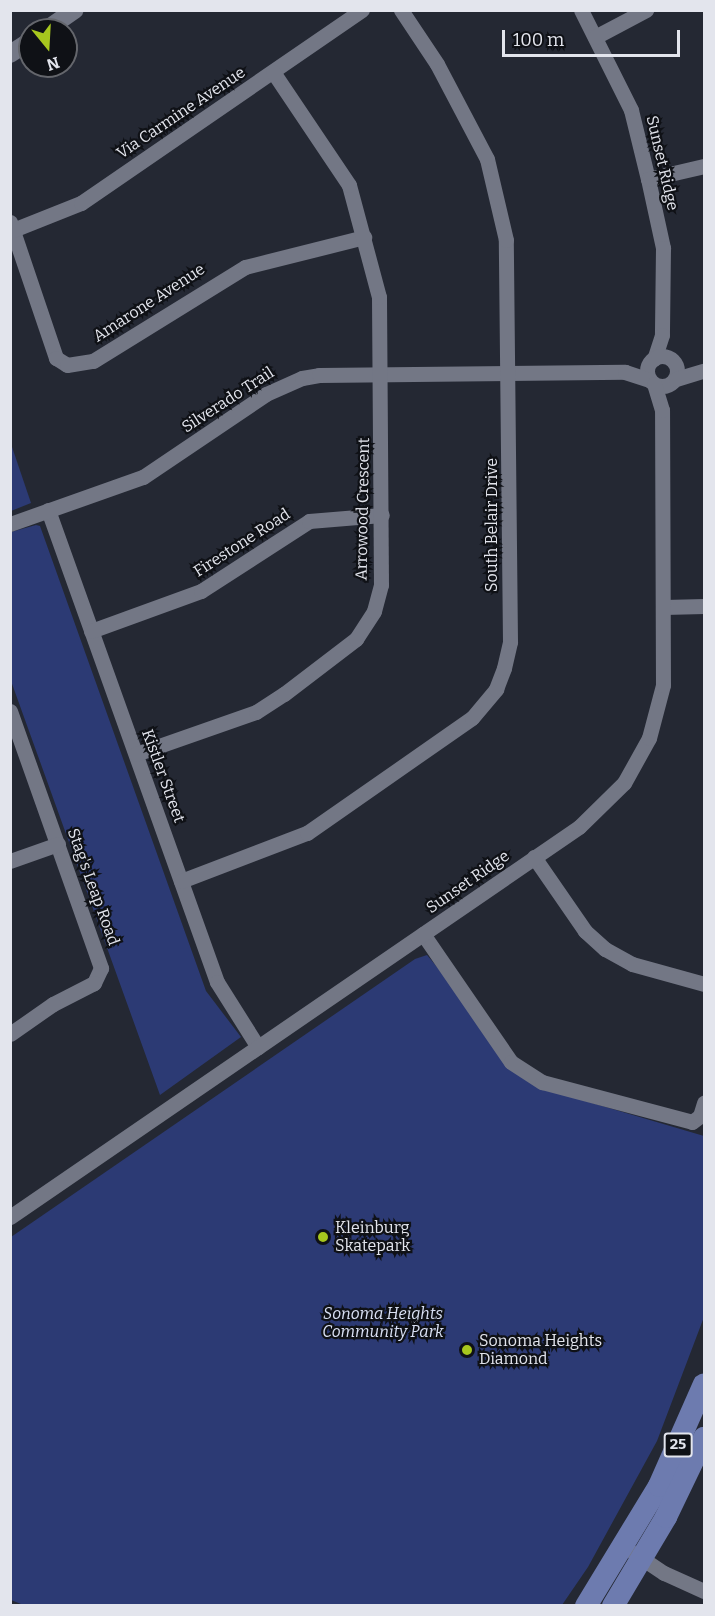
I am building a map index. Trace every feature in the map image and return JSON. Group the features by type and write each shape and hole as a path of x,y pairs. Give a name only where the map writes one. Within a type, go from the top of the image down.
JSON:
{"main road":[{"name":"25","path":"613,1605 664,1477 705,1384"},
{"name":"25","path":"586,1605 633,1552 705,1438"}],"street":[{"name":"Via Carmine Avenue","path":"12,226 71,209 362,10"},
{"name":"South Belair Drive","path":"181,881 307,833 460,727 496,689 510,642 506,240 487,159 437,64 401,10"},
{"name":"Sunset Ridge","path":"581,10 631,110 663,248 662,335 675,372 662,410"},
{"path":"595,37 646,10"},
{"name":"Arrowood Crescent","path":"135,754 256,712 344,651 366,625 378,598 382,572 382,374 379,297 364,237 345,178 273,72"},
{"path":"648,179 705,166"},
{"name":"Amarone Avenue","path":"12,226 56,358 67,365 93,361 245,267 364,237"},
{"name":"Sunset Ridge","path":"10,1217 423,934 606,804 641,755 663,686 662,410 652,382 652,360 662,335"},
{"path":"652,360 664,356 675,372"},
{"name":"Silverado Trail","path":"625,372 652,360"},
{"path":"652,382 675,372 704,371"},
{"name":"Silverado Trail","path":"10,524 151,472 285,384 319,375 625,372 652,382"},
{"name":"Kistler Street","path":"48,510 221,991 258,1047"},
{"name":"Firestone Road","path":"91,631 201,591 309,521 382,515"},
{"path":"664,607 705,606"},
{"name":"Stag's Leap Road","path":"10,711 101,968 94,983 60,1000 10,1034"},
{"path":"10,861 58,844"},
{"path":"534,857 585,931 605,949 633,964 705,984"},
{"path":"423,934 511,1062 542,1082 692,1122 700,1116 705,1103"},
{"path":"633,1552 705,1591"}],"green space":[{"path":"11,444 31,503 10,511"},
{"path":"40,526 206,991 241,1037 160,1095 11,681 11,532"},
{"name":"Sonoma Heights Community Park","path":"427,955 538,1087 704,1136 704,1317 657,1441 588,1567 562,1605 26,1606 11,1600 11,1237 415,959"}],"place":[{"name":"Kleinburg Skatepark","path":"323,1237"},
{"name":"Sonoma Heights Diamond","path":"467,1350"}]}
